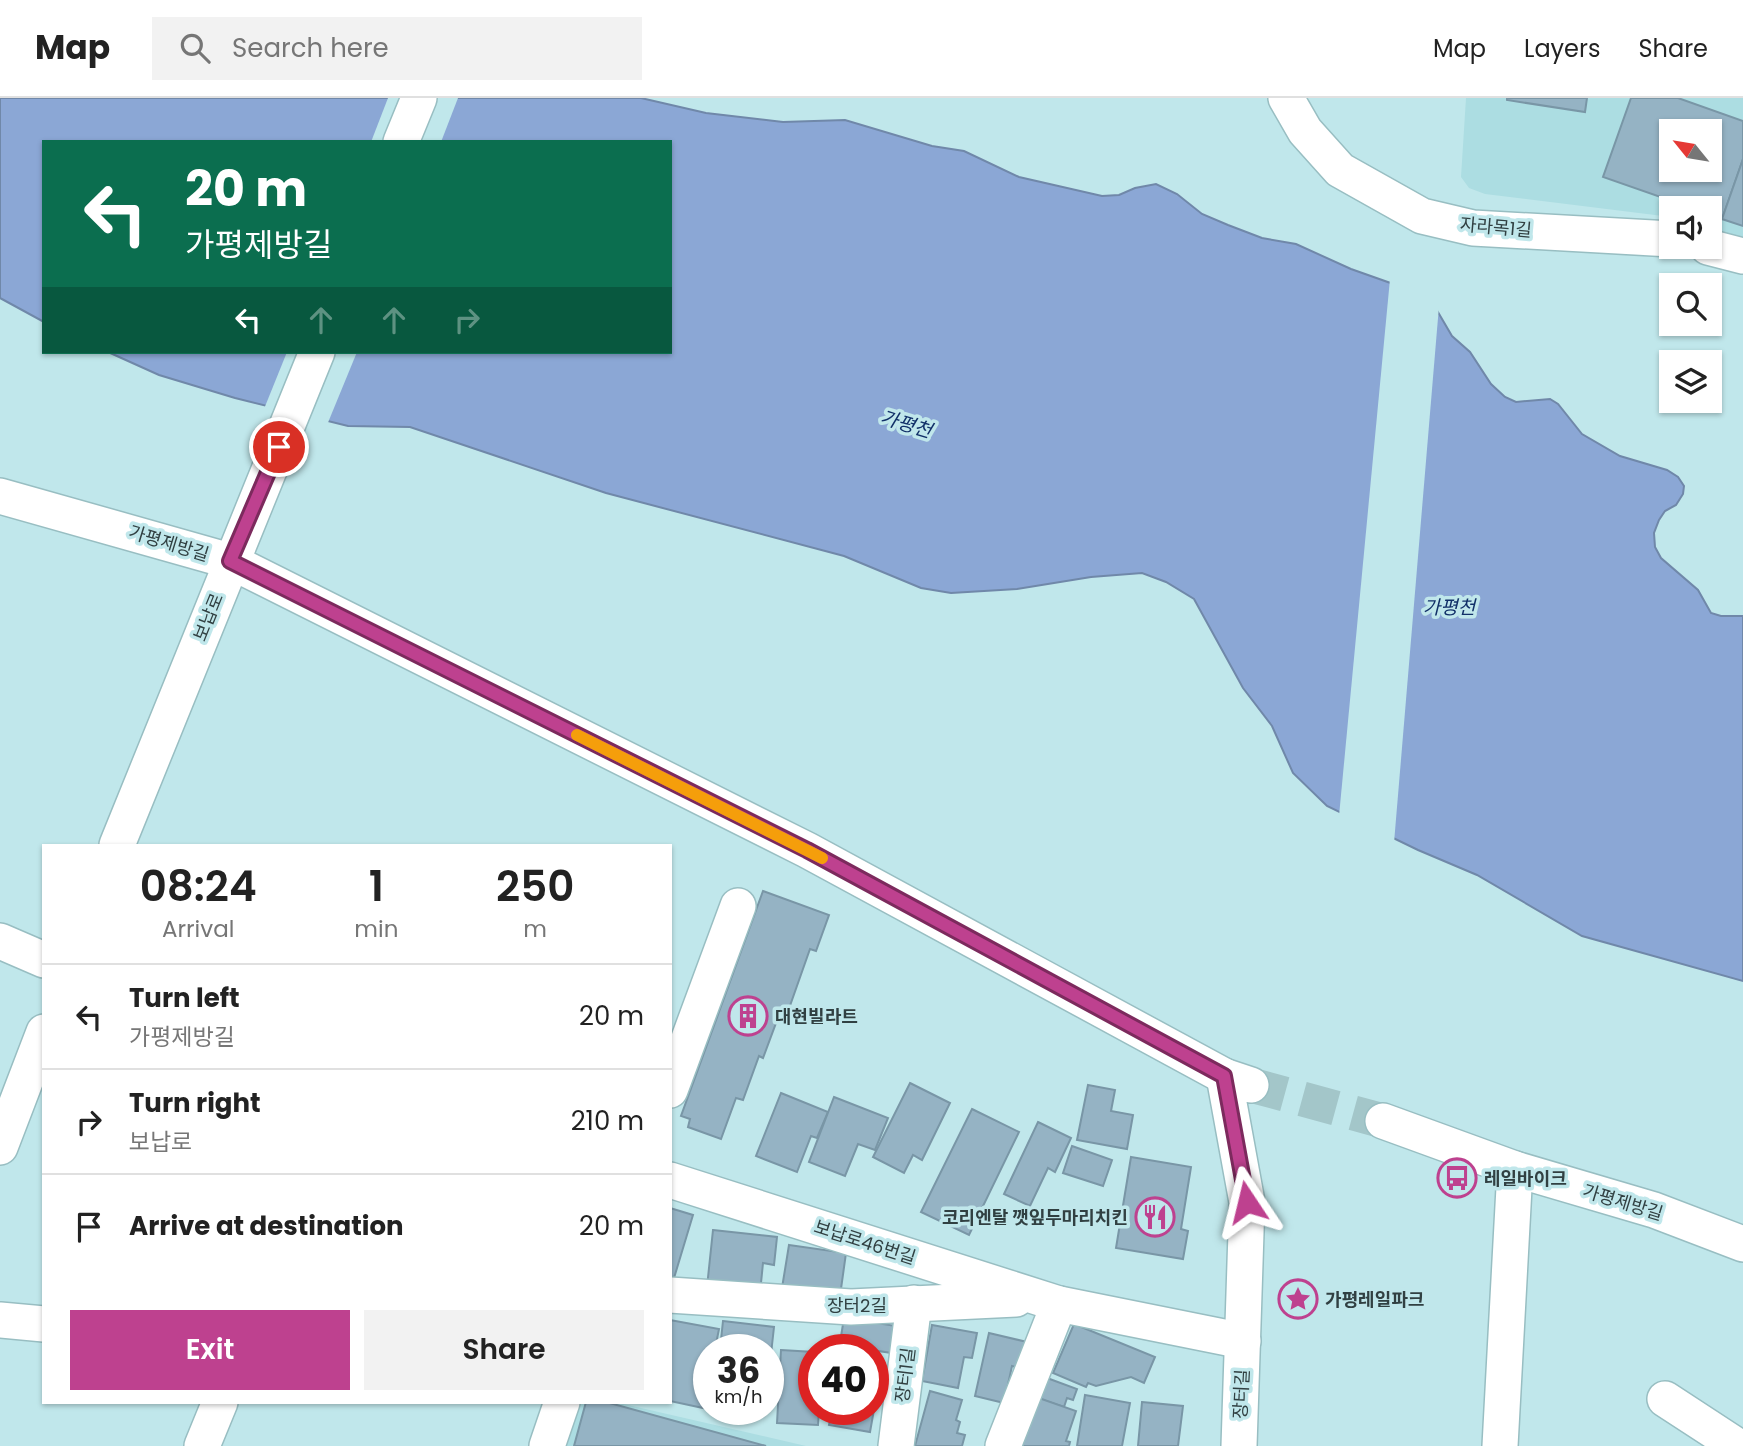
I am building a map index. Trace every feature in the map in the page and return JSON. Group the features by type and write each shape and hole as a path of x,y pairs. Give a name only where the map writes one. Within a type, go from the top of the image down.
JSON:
{"street":[{"path":"402,140 419,98"},
{"name":"자라목1길","path":"1286,98 1305,131 1340,170 1422,216 1473,228 1659,238"},
{"path":"1722,251 1743,256"},
{"name":"보납로","path":"117,844 316,354"},
{"name":"가평제방길","path":"0,496 230,561 807,850 1237,1081 1247,1202 1243,1342"},
{"path":"672,1085 738,906"},
{"path":"0,941 42,959"},
{"path":"0,1147 42,1036"},
{"name":"가평제방길","path":"1383,1121 1515,1169 1654,1210 1743,1244"},
{"path":"1500,1446 1515,1169"},
{"name":"보납로46번길","path":"672,1181 1052,1301 1243,1342"},
{"name":"장터2길","path":"672,1295 851,1307 914,1303 1052,1301"},
{"path":"1003,1446 1052,1301"},
{"name":"장터1길","path":"896,1446 914,1303"},
{"path":"0,1320 42,1324"},
{"name":"장터길","path":"1239,1446 1243,1342"},
{"path":"1665,1399 1737,1446"},
{"path":"202,1446 219,1404"},
{"path":"547,1446 561,1404"}],"shaded area":[{"path":"1466,98 1743,98 1743,239 1722,233 1722,196 1659,196 1659,216 1485,194 1469,188 1461,177"},
{"path":"576,1404 624,1404 693,1420 693,1425 715,1425 806,1446 564,1446"}],"water":[{"name":"가평천","path":"0,98 641,98 706,113 783,122 845,120 932,146 964,151 1019,177 1102,196 1119,195 1135,188 1156,184 1177,194 1202,214 1228,225 1262,238 1296,244 1351,269 1399,286 1435,307 1452,336 1470,352 1491,384 1505,397 1516,402 1550,399 1558,404 1582,434 1620,456 1667,470 1678,477 1684,486 1683,494 1676,505 1665,511 1659,520 1654,533 1655,547 1661,558 1698,590 1711,613 1743,616 1743,981 1582,936 1477,875 1327,806 1293,773 1272,726 1243,688 1194,599 1166,582 1142,573 1091,577 1017,589 951,593 921,588 844,556 606,493 410,427 348,426 235,398 159,375 112,354 672,354 672,140 42,140 42,321 0,298"}],"pier":[{"path":"388,98 458,98 442,140 372,140"},
{"path":"1390,279 1416,288 1439,306 1394,843 1339,816"},
{"path":"286,354 356,354 327,425 264,409"}],"building":[{"path":"1507,98 1587,98 1585,112"},
{"path":"1631,98 1678,98 1743,121 1743,159 1722,219 1722,196 1659,197 1603,177"},
{"path":"1743,159 1743,226 1722,219"},
{"name":"대현빌라트","path":"763,891 829,915 816,951 810,949 786,1017 779,1015 763,1058 759,1056 743,1100 736,1098 721,1139 688,1127 690,1119 681,1116"},
{"path":"910,1083 950,1103 922,1160 913,1155 904,1173 873,1157"},
{"path":"1088,1085 1115,1090 1111,1111 1133,1115 1127,1149 1077,1140"},
{"path":"781,1093 828,1112 817,1138 811,1136 797,1172 756,1156"},
{"path":"834,1097 888,1118 875,1150 858,1144 845,1176 809,1162"},
{"path":"972,1109 1019,1132 969,1235 921,1212"},
{"path":"1038,1122 1071,1138 1055,1172 1048,1168 1030,1206 1004,1194"},
{"path":"1072,1146 1112,1160 1103,1186 1063,1173"},
{"path":"1131,1157 1191,1167 1181,1229 1188,1231 1183,1259 1116,1248"},
{"path":"672,1209 693,1215 672,1278"},
{"path":"713,1230 777,1237 774,1265 763,1263 760,1293 707,1287"},
{"path":"789,1245 846,1253 840,1296 782,1288"},
{"path":"844,1318 896,1326 892,1353 889,1353 889,1334 841,1334"},
{"path":"672,1320 719,1329 718,1334 693,1334 693,1406 672,1401"},
{"path":"723,1321 774,1327 773,1334 722,1334"},
{"path":"1074,1324 1155,1357 1144,1383 1131,1377 1096,1386 1088,1383 1086,1387 1053,1373"},
{"path":"932,1325 977,1333 972,1358 964,1357 958,1388 922,1381"},
{"path":"989,1333 1027,1342 1020,1368 1012,1366 1004,1403 975,1396"},
{"path":"784,1350 798,1351 798,1424 784,1423"},
{"path":"1047,1378 1077,1389 1073,1400 1067,1398 1064,1407 1040,1399"},
{"path":"930,1391 962,1400 956,1420 960,1422 957,1433 965,1435 962,1446 915,1446"},
{"path":"1085,1395 1130,1403 1122,1446 1077,1446"},
{"path":"1036,1397 1076,1411 1066,1441 1070,1442 1069,1446 1019,1446"},
{"path":"1142,1402 1183,1406 1178,1446 1138,1446"},
{"path":"585,1404 613,1404 766,1446 574,1446"},
{"path":"829,1425 871,1425 870,1432"}],"tunnel":[{"path":"1251,1085 1383,1121"}],"slow traffic":[{"path":"577,735 822,858"}],"place":[{"name":"대현빌라트","path":"748,1016"},
{"name":"레일바이크","path":"1457,1178"},
{"name":"코리엔탈 깻잎두마리치킨","path":"1155,1217"},
{"name":"가평레일파크","path":"1298,1299"}],"route":[{"path":"279,447 230,561 807,850 1224,1076 1247,1202"}]}
